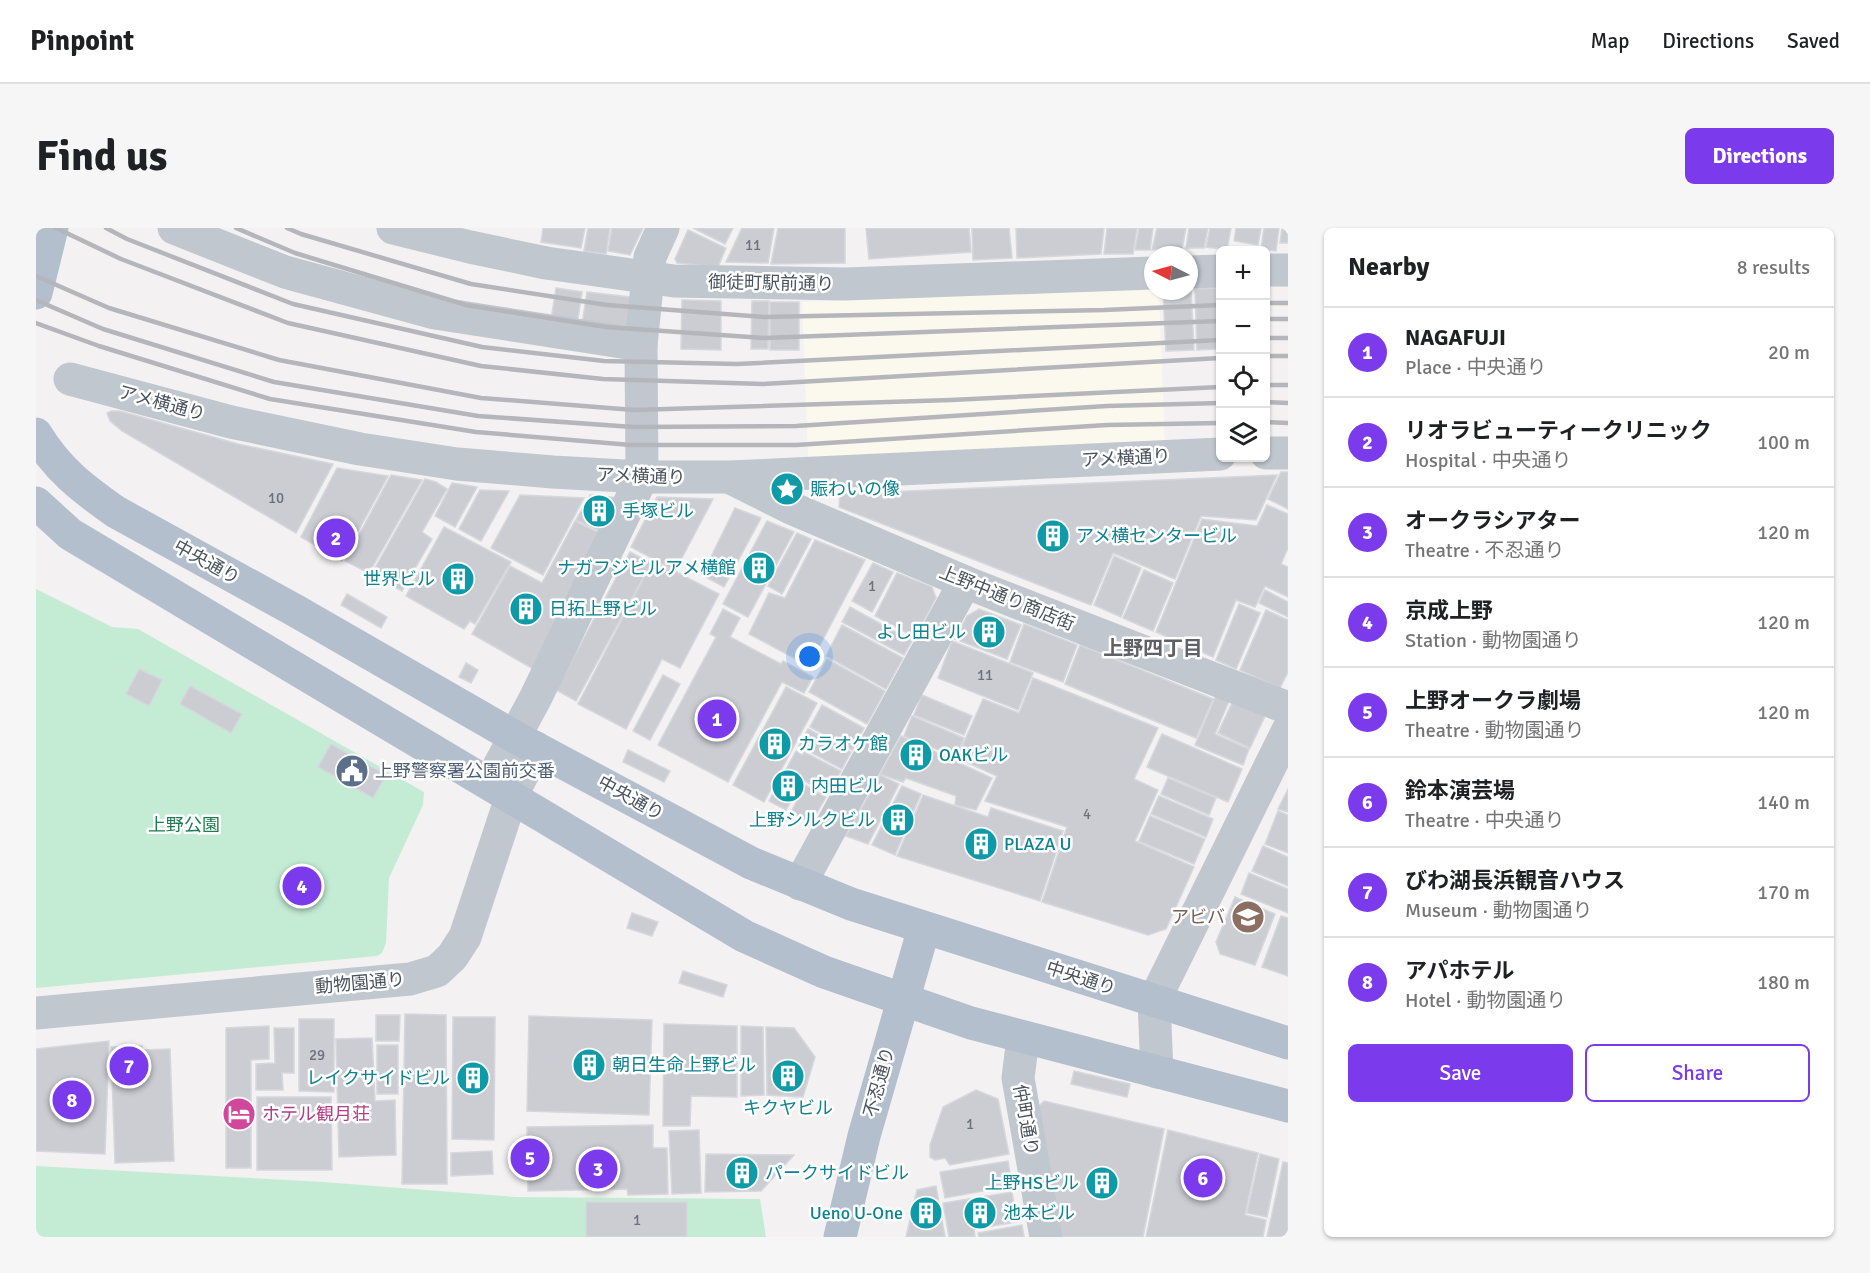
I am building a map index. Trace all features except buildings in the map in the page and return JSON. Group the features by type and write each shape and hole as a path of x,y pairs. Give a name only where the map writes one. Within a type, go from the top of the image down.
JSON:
{"main road":[{"path":"36,293 52,228"},
{"name":"中央通り","path":"36,434 61,470 89,494 116,512 296,611 525,742 751,863 800,885 924,928 1288,1043"},
{"path":"36,503 70,534 744,936 824,972 902,1000 1023,1038 1288,1106"},
{"name":"不忍通り","path":"840,1237 864,1136 924,928"}],"street":[{"path":"174,228 285,272 435,313 641,345"},
{"name":"御徒町駅前通り","path":"393,228 546,263 674,281 845,284 1144,273"},
{"path":"642,477 641,345 650,257 663,228"},
{"path":"1270,270 1288,270"},
{"path":"1198,272 1216,272"},
{"name":"アメ横通り","path":"70,379 231,422 360,449 457,464 642,477 730,477 1216,454"},
{"path":"1270,453 1288,453"},
{"name":"動物園通り","path":"36,1013 410,979 437,971 452,957 465,937 501,789 525,742 642,477"},
{"name":"上野中通り商店街","path":"730,477 791,508 965,582 1288,708"},
{"path":"800,885 965,582"},
{"path":"1157,1072 1154,1001 1288,729"},
{"name":"仲町通り","path":"1023,1038 1018,1078 1046,1237"}],"shaded area":[{"path":"1144,289 1144,300 1159,300 1165,446 808,457 802,302"}],"green space":[{"name":"上野公園","path":"36,589 112,627 138,629 424,792 423,805 389,878 386,943 382,953 377,956 36,988"},
{"path":"36,1166 323,1182 516,1197 760,1199 766,1237 36,1237"}],"railway":[{"path":"56,228 121,259 288,323 481,366 603,379 763,384 1216,358"},
{"path":"106,228 127,239 293,304 482,347 604,361 737,364 1216,340"},
{"path":"236,228 295,253 466,305 606,327 764,338 1216,321"},
{"path":"287,228 471,284 607,305 764,317 1104,310 1216,305"},
{"path":"36,276 109,308 279,360 481,398 634,410 951,400 1216,387"},
{"path":"36,300 103,329 274,382 478,416 633,427 796,426 1107,406 1216,403"},
{"path":"1270,303 1288,303"},
{"path":"1270,319 1288,319"},
{"path":"36,323 99,346 270,399 476,432 631,445 796,445 1107,425 1216,423"},
{"path":"1270,338 1288,338"},
{"path":"1270,356 1288,356"},
{"path":"1270,385 1288,385"},
{"path":"1270,402 1288,403"},
{"path":"1270,422 1288,423"}],"place":[{"name":"賑わいの像","path":"787,489"},
{"name":"手塚ビル","path":"599,511"},
{"name":"アメ横センタービル","path":"1053,536"},
{"name":"リオラビューティークリニック","path":"336,538"},
{"name":"ナガフジビルアメ横館","path":"759,568"},
{"name":"世界ビル","path":"458,579"},
{"name":"日拓上野ビル","path":"526,609"},
{"name":"よし田ビル","path":"989,632"},
{"name":"NAGAFUJI","path":"717,719"},
{"name":"カラオケ館","path":"775,744"},
{"name":"OAKビル","path":"916,755"},
{"name":"上野警察署公園前交番","path":"352,771"},
{"name":"内田ビル","path":"788,786"},
{"name":"上野シルクビル","path":"898,820"},
{"name":"PLAZA U","path":"981,844"},
{"name":"京成上野","path":"302,886"},
{"name":"アビバ","path":"1248,917"},
{"name":"朝日生命上野ビル","path":"589,1065"},
{"name":"びわ湖長浜観音ハウス","path":"129,1066"},
{"name":"キクヤビル","path":"788,1076"},
{"name":"レイクサイドビル","path":"473,1078"},
{"name":"アパホテル","path":"72,1100"},
{"name":"ホテル観月荘","path":"239,1114"},
{"name":"上野オークラ劇場","path":"530,1158"},
{"name":"オークラシアター","path":"598,1169"},
{"name":"パークサイドビル","path":"742,1173"},
{"name":"鈴本演芸場","path":"1203,1178"},
{"name":"上野HSビル","path":"1102,1183"},
{"name":"Ueno U-One","path":"926,1213"},
{"name":"池本ビル","path":"980,1213"}],"district":[{"name":"上野四丁目","path":"1153,648"}]}
